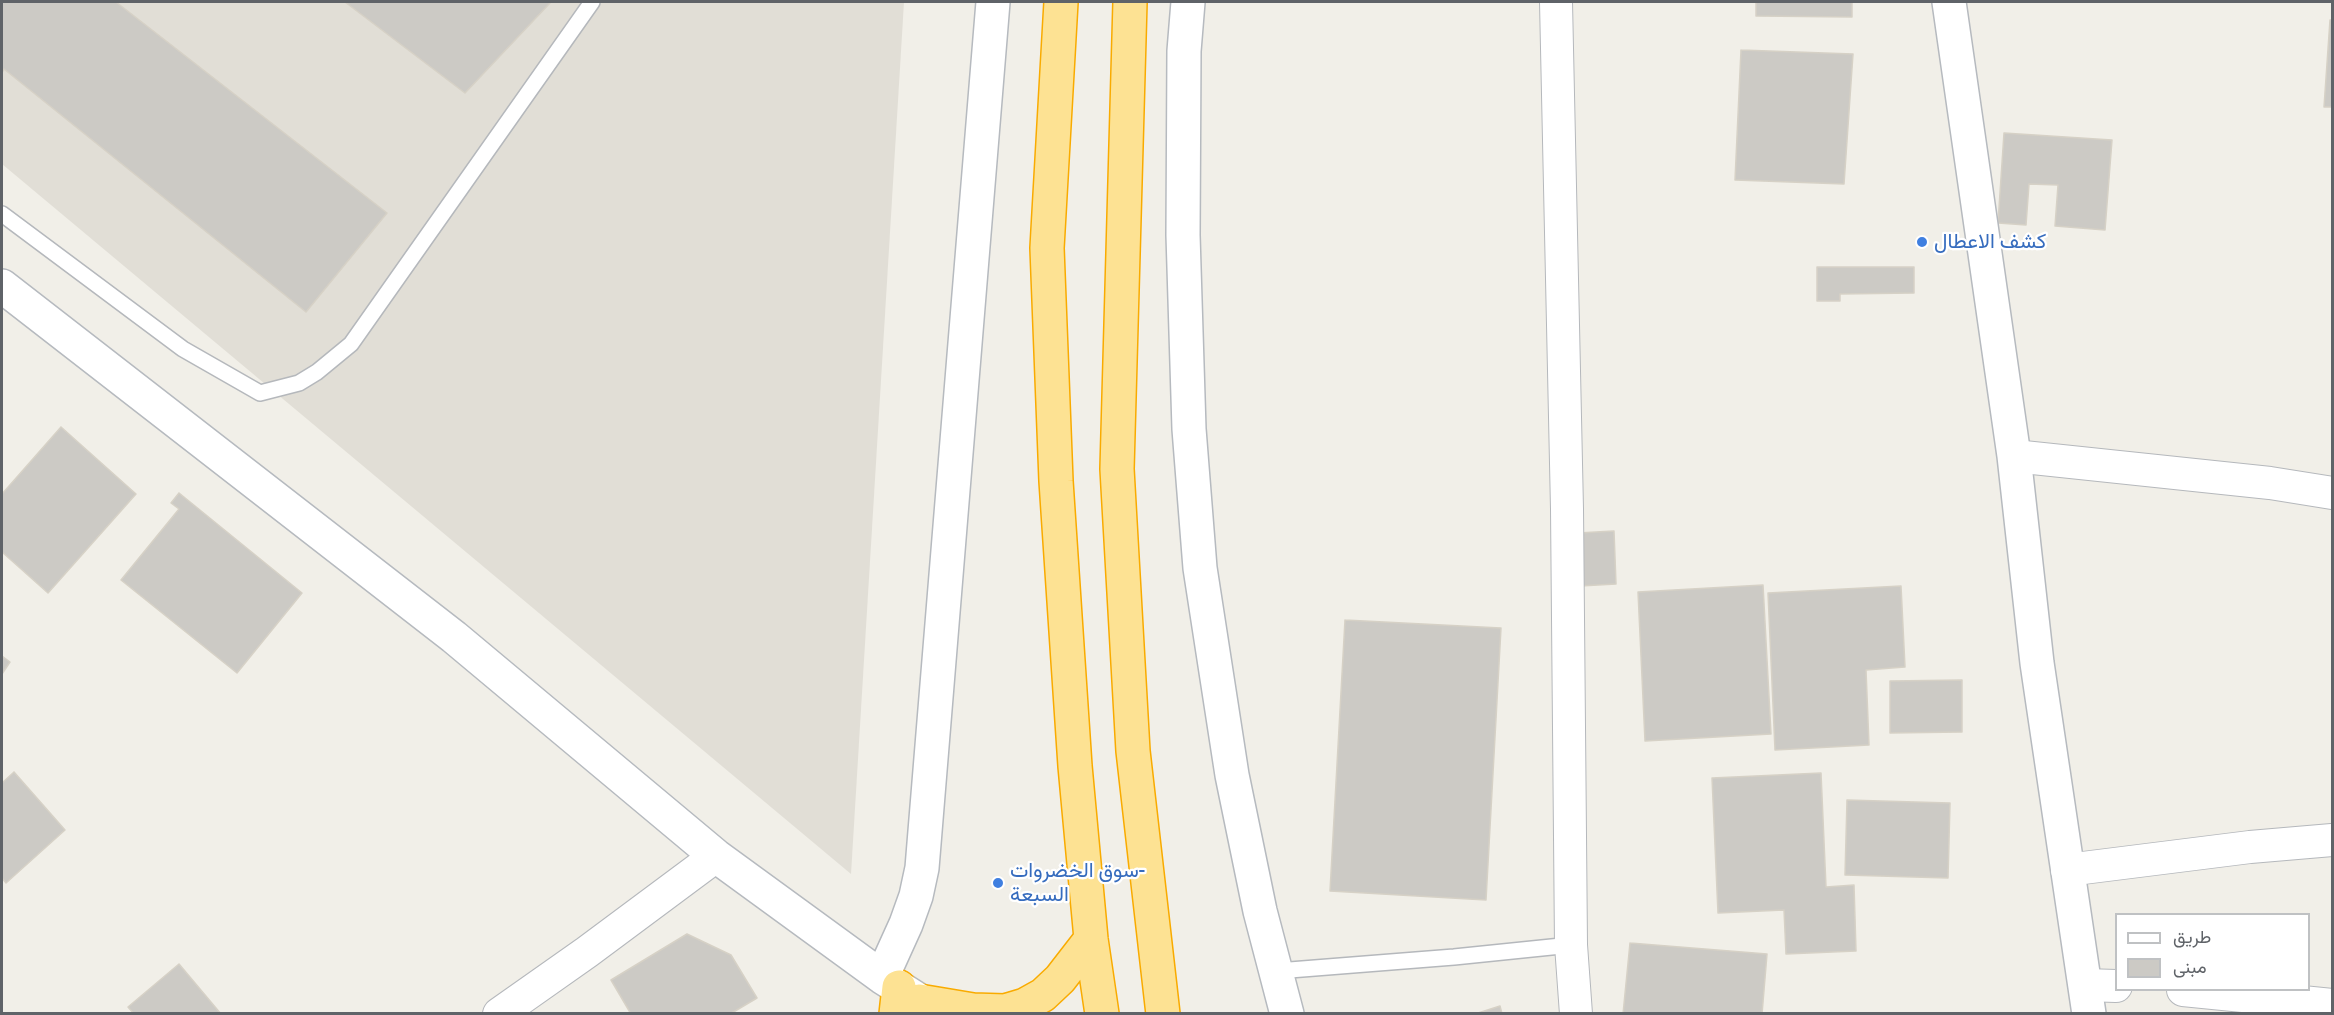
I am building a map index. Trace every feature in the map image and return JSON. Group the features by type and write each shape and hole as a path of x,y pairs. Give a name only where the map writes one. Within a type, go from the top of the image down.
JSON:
{"highway":[{"path":"1060,2 1048,259 1056,481 1075,766 1091,939 1102,1014"},
{"path":"1130,2 1117,469 1133,751 1163,1014"},
{"path":"907,998 973,1010 1005,1011 1025,1005 1043,995 1060,979 1091,939"}],"street":[{"path":"907,998 906,924 916,896 922,868 993,2"},
{"path":"1188,2 1184,51 1184,235 1189,429 1200,568 1232,775 1260,910 1287,1014"},
{"path":"1556,2 1567,509 1571,945 1576,1014"},
{"path":"1949,2 2014,456 2037,663 2067,870 2097,995"},
{"path":"2,286 454,637 716,856 907,998"},
{"path":"2014,456 2270,483 2332,493"},
{"path":"2067,870 2250,847 2332,840"},
{"path":"499,1014 716,856"},
{"path":"2194,991 2332,1005"}],"lane":[{"path":"2,214 183,349 212,366 260,393 299,383 317,372 351,344 592,2"},
{"path":"1277,971 1571,945"}],"shaded area":[{"path":"2,2 904,2 851,874 2,164"}],"building":[{"path":"2,2 116,2 387,213 306,312 4,69 2,73"},
{"path":"345,2 548,2 550,3 465,93"},
{"path":"1756,2 1852,2 1852,17 1756,16"},
{"path":"2330,20 2332,20 2332,107 2324,107"},
{"path":"1741,50 1853,54 1844,184 1735,180"},
{"path":"2004,133 2112,140 2105,230 2055,226 2058,185 2029,184 2026,225 1998,223"},
{"path":"1817,267 1914,267 1914,293 1840,294 1840,301 1817,301"},
{"path":"61,427 136,494 48,593 2,552 2,494"},
{"path":"179,493 302,593 237,673 121,580 179,509 171,503"},
{"path":"1614,531 1616,584 1580,586 1578,533"},
{"path":"1763,585 1771,734 1645,741 1638,592"},
{"path":"1901,586 1905,667 1866,670 1869,745 1775,750 1768,593"},
{"path":"1345,620 1501,628 1486,900 1330,891"},
{"path":"2,656 10,662 2,674"},
{"path":"1962,680 1962,732 1890,733 1890,681"},
{"path":"14,772 65,830 6,883 2,878 2,783"},
{"path":"1821,773 1826,887 1854,885 1856,951 1786,954 1784,910 1718,913 1712,778"},
{"path":"1847,800 1950,803 1948,878 1845,875"},
{"path":"687,934 731,955 757,998 730,1014 631,1014 611,980"},
{"path":"1630,943 1767,954 1762,1014 1623,1014"},
{"path":"179,964 221,1014 134,1014 128,1007"},
{"path":"1500,1006 1502,1014 1475,1014"}],"place":[{"name":"كشف الاعطال","path":"1922,242"},
{"name":"سوق الخضروات- السبعة","path":"998,883"}]}
